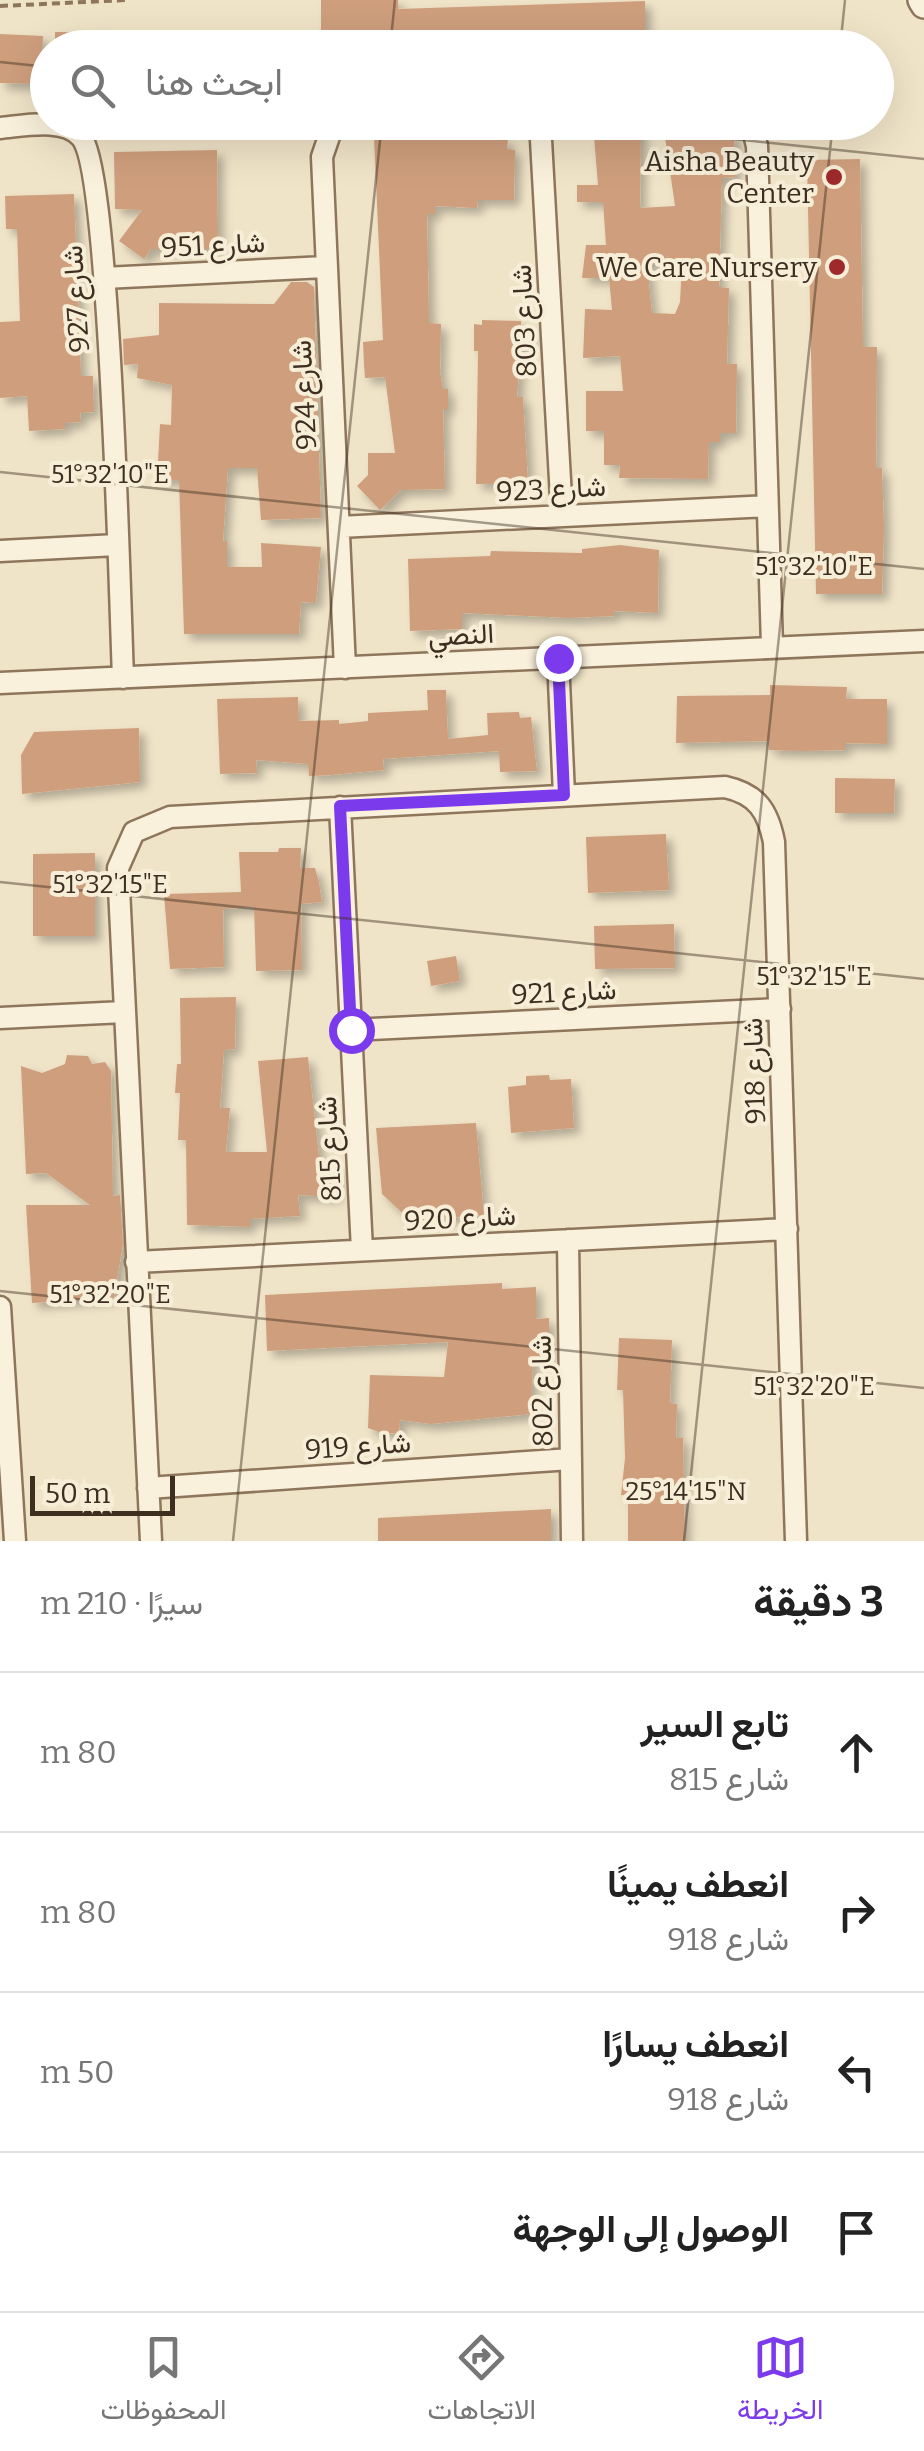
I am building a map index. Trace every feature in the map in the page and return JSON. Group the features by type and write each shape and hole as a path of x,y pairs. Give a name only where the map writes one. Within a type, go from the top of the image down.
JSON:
{"street":[{"name":"شارع 927","path":"0,128 30,127"},
{"name":"شارع 927","path":"83,140 93,160 104,278 123,678"},
{"name":"شارع 924","path":"328,140 322,158 345,668"},
{"name":"شارع 803","path":"541,140 562,516"},
{"path":"756,140 772,646"},
{"name":"شارع 951","path":"104,278 326,267"},
{"name":"شارع 923","path":"339,527 767,506"},
{"path":"0,552 117,545"},
{"name":"النصي","path":"0,684 924,641"},
{"path":"558,658 564,795"},
{"name":"شارع 918","path":"152,1541 118,868 123,848 134,832 170,817 726,787 754,798 764,810 774,842 796,1541"},
{"name":"شارع 815","path":"340,806 362,1250"},
{"name":"شارع 921","path":"351,1030 780,1009"},
{"path":"0,1018 124,1012"},
{"name":"شارع 920","path":"136,1262 787,1229"},
{"name":"شارع 802","path":"568,1240 572,1541"},
{"path":"0,1307 4,1454 15,1541"},
{"name":"شارع 919","path":"148,1488 571,1459"}],"path":[{"path":"0,6 126,0"}],"building":[{"path":"321,0 398,0 398,9 645,1 645,30 321,30"},
{"path":"0,34 30,35 30,84 0,83"},
{"path":"374,140 508,140 507,149 515,150 514,200 478,200 477,208 435,206 435,214 427,214 429,323 441,324 440,372 443,389 448,389 448,409 443,409 445,489 401,490 380,510 357,486 368,475 368,453 395,453 385,377 365,378 363,342 383,340"},
{"path":"594,140 641,140 640,208 675,206 665,140 734,140 735,177 722,178 719,287 729,288 727,364 737,364 736,433 720,433 720,442 709,442 708,479 619,478 620,465 604,465 604,431 586,431 586,391 623,391 620,356 583,358 585,309 612,310 609,278 582,278 586,245 606,245 603,202 577,202 577,185 598,185","holes":["682,262 680,302 675,314 652,313 647,264"]},
{"path":"217,150 218,249 151,249 144,259 119,241 142,210 115,209 114,152"},
{"path":"860,159 863,347 877,347 876,468 882,468 882,594 816,594 807,160"},
{"path":"74,194 81,376 93,376 94,412 80,413 81,422 65,423 65,429 29,431 27,396 0,398 0,322 20,321 17,229 6,229 5,196"},
{"path":"291,282 307,282 314,287 321,518 261,520 257,468 228,468 223,541 227,541 227,567 262,567 261,543 321,547 316,603 301,602 299,634 184,634 179,480 157,480 160,424 171,425 172,385 137,378 138,364 124,365 123,339 159,335 159,303 274,304"},
{"path":"482,320 521,321 521,329 530,329 530,345 521,345 517,397 523,397 528,483 476,484 478,351 474,351 474,324 482,325"},
{"path":"620,545 659,550 658,613 614,611 614,616 569,618 462,613 462,629 410,631 408,559 490,556 491,551 582,553 582,549"},
{"path":"770,685 847,687 846,699 887,699 887,744 845,743 845,750 801,751 769,750 769,741 676,743 677,696 770,695"},
{"path":"427,690 446,690 448,739 488,735 487,713 519,712 520,718 531,717 537,771 500,772 499,751 383,759 384,770 309,776 308,764 256,760 257,773 220,774 217,699 298,697 299,721 339,720 339,724 368,721 368,713 428,710"},
{"path":"139,728 140,782 22,794 21,755 34,732"},
{"path":"835,778 895,779 894,813 835,813"},
{"path":"666,834 669,890 588,893 586,837"},
{"path":"279,848 301,848 300,868 315,868 319,882 322,902 301,904 302,970 256,971 254,907 223,909 224,967 170,969 164,894 241,892 239,852 278,852"},
{"path":"95,853 95,936 33,936 33,854"},
{"path":"674,924 675,968 595,969 594,926"},
{"path":"456,956 460,981 431,986 427,961"},
{"path":"236,997 235,1049 224,1050 220,1108 230,1108 226,1152 267,1152 258,1061 308,1057 320,1166 338,1167 336,1197 298,1195 300,1216 250,1219 250,1227 187,1225 186,1140 178,1140 180,1093 175,1093 177,1064 181,1064 180,998"},
{"path":"67,1055 88,1056 92,1064 105,1062 111,1071 113,1196 120,1195 123,1244 114,1298 32,1303 26,1205 90,1205 46,1173 26,1174 21,1066 42,1073 65,1064"},
{"path":"549,1075 550,1080 571,1079 574,1128 511,1133 508,1087 526,1085 526,1076"},
{"path":"476,1123 484,1215 411,1221 382,1194 376,1128"},
{"path":"502,1283 502,1289 536,1287 536,1319 549,1318 549,1358 533,1358 531,1414 431,1424 400,1420 399,1434 379,1432 368,1428 370,1375 444,1377 448,1342 267,1351 265,1295"},
{"path":"619,1338 672,1340 670,1403 677,1404 676,1438 683,1438 685,1541 628,1541 628,1495 621,1495 625,1458 623,1390 617,1390"},
{"path":"551,1509 551,1541 378,1541 378,1518"}],"place":[{"name":"Aisha Beauty Center","path":"834,177"},
{"name":"We Care Nursery","path":"837,267"}],"route":[{"path":"351,1030 340,806 564,795 558,658"}]}
